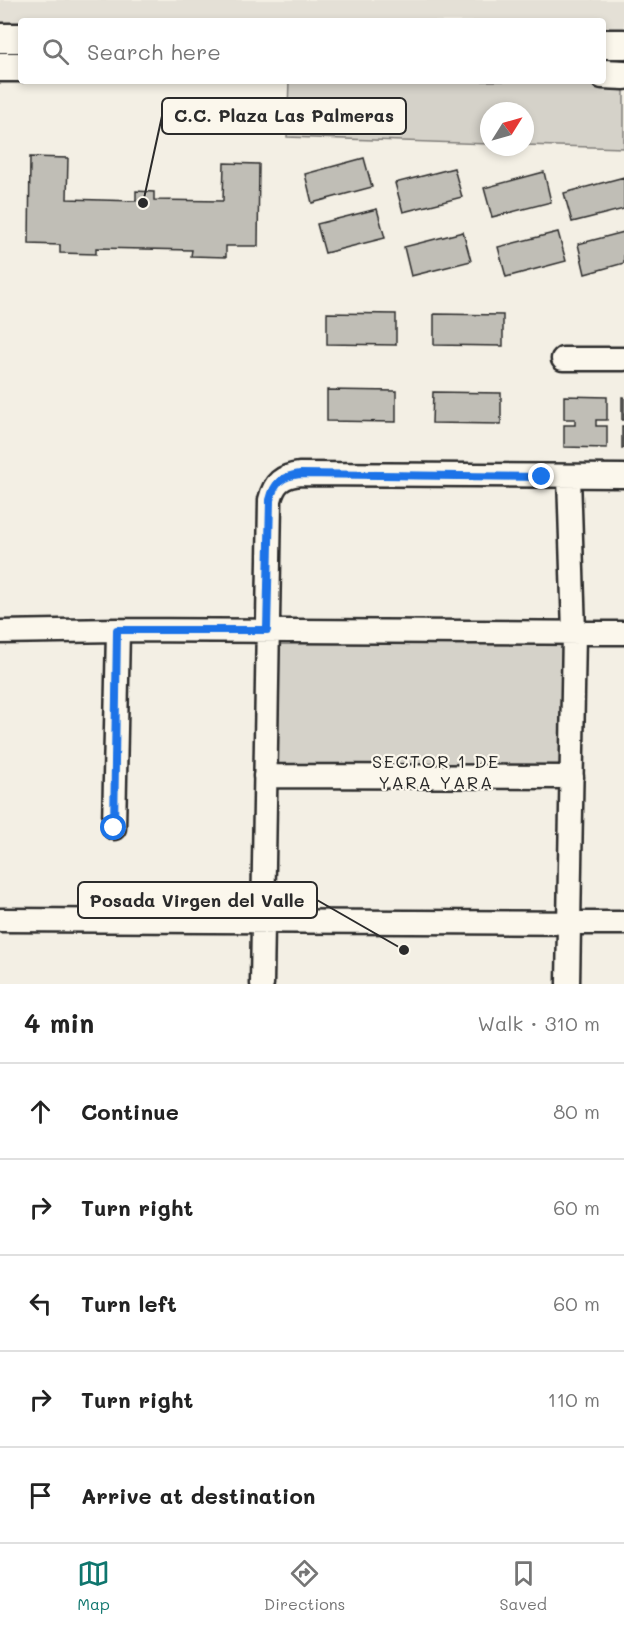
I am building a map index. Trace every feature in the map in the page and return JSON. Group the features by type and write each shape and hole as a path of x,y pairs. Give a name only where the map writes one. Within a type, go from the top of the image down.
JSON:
{"main road":[{"path":"0,38 18,39"},
{"path":"606,44 624,44"},
{"path":"0,67 18,67"},
{"path":"606,74 624,75"}],"street":[{"path":"563,359 624,359"},
{"path":"262,984 270,500 277,483 283,478 300,474 624,476"},
{"path":"568,984 574,632 569,477"},
{"path":"114,828 117,630"},
{"path":"0,632 267,630 624,633"},
{"path":"265,776 572,777"},
{"path":"0,920 263,919 624,923"}],"shaded area":[{"path":"0,0 624,0 624,44 606,44 606,18 18,18 18,38 0,38"},
{"path":"624,75 624,148 534,145 534,102 480,102 480,144 287,137 289,84 606,84 606,80"},
{"path":"267,630 574,632 572,777 265,776"}],"building":[{"path":"30,157 68,158 67,199 136,201 136,191 154,192 154,200 223,201 224,163 259,164 258,246 226,246 226,257 191,256 192,250 96,248 96,254 60,253 60,245 29,244"},
{"path":"364,158 372,187 312,203 305,174"},
{"path":"454,168 462,197 403,212 395,183"},
{"path":"544,172 551,202 492,217 484,188"},
{"path":"624,177 624,209 572,222 564,193"},
{"path":"377,209 385,238 325,253 317,224"},
{"path":"463,232 471,261 411,276 404,247"},
{"path":"558,232 566,261 506,277 498,247"},
{"path":"624,232 624,263 585,274 578,244"},
{"path":"327,313 396,314 396,345 327,344"},
{"path":"434,314 503,315 503,346 434,345"},
{"path":"327,390 396,391 396,422 327,421"},
{"path":"433,392 501,393 501,424 432,423"},
{"path":"564,396 607,397 607,420 596,420 596,426 607,426 607,448 564,447 564,425 575,425 575,419 564,419"},
{"path":"622,397 624,397 624,420 622,420"},
{"path":"622,426 624,426 624,448 622,448"}],"place":[{"name":"C.C. Plaza Las Palmeras","path":"143,203"},
{"name":"Posada Virgen del Valle","path":"404,950"}],"district":[{"name":"SECTOR 1 DE YARA YARA","path":"436,771"}],"route":[{"path":"114,828 117,630 267,630 270,500 277,483 283,478 300,474 542,477"}]}
